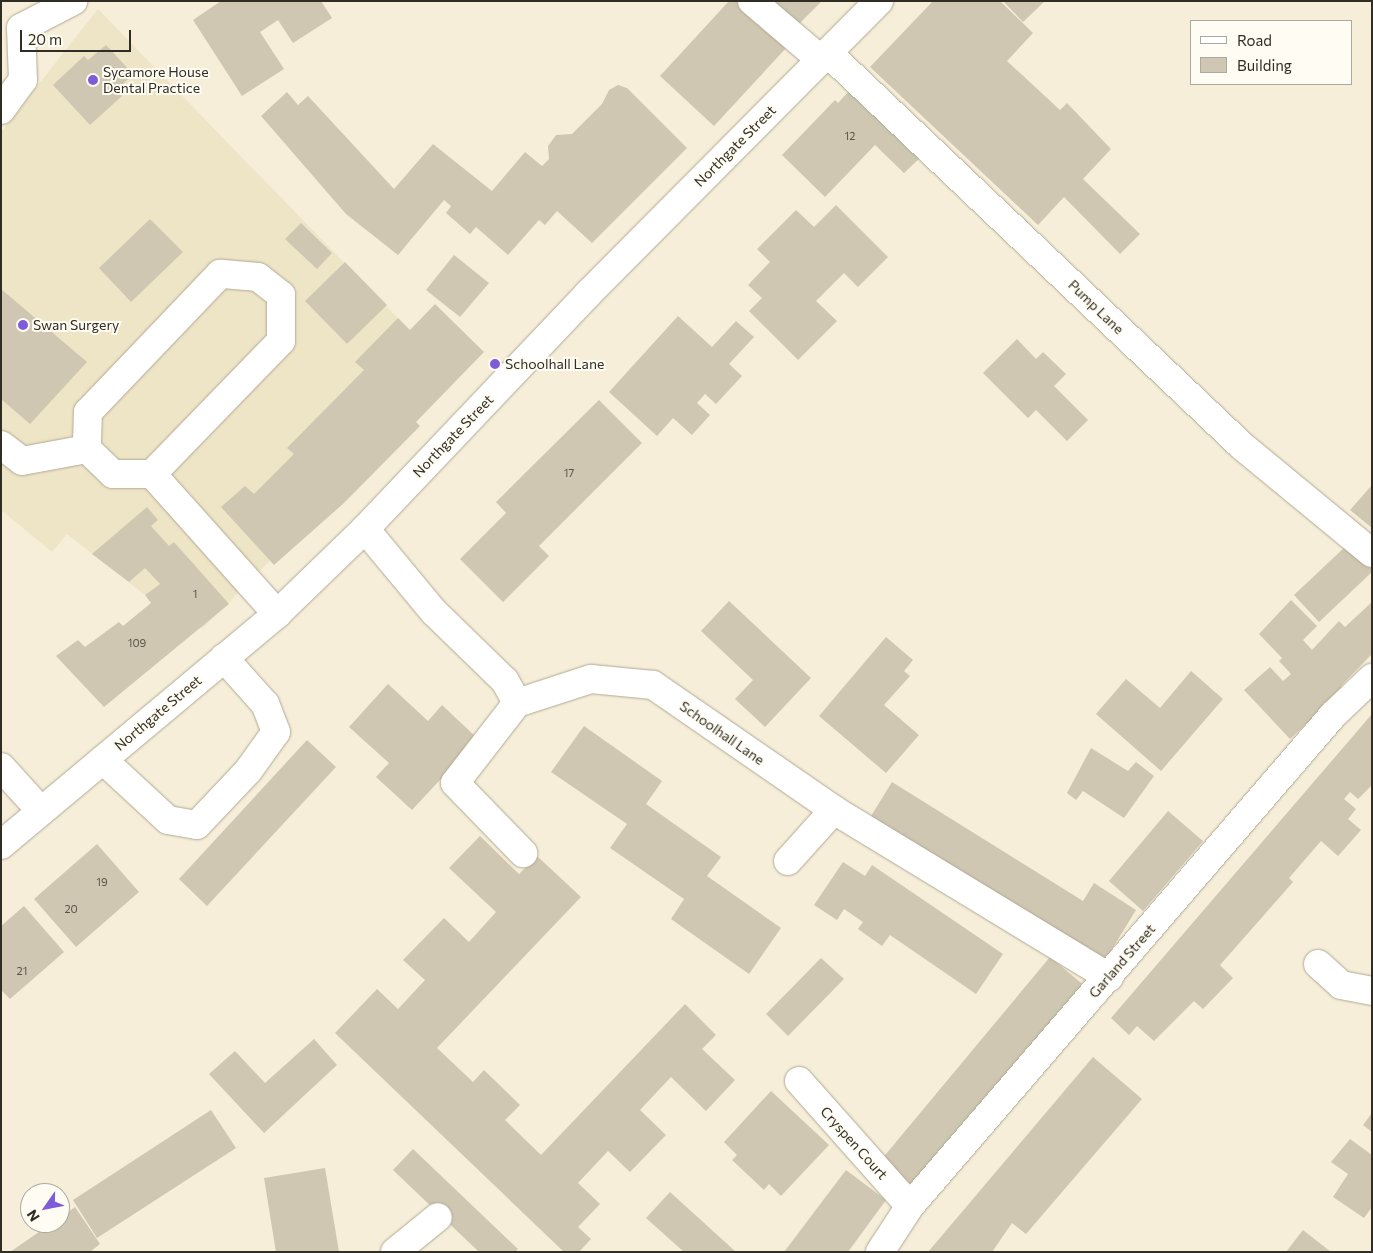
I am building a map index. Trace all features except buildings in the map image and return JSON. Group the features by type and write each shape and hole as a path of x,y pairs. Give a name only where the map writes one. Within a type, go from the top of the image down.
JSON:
{"street":[{"path":"1,110 24,80 11,26 73,1"},
{"name":"Pump Lane","path":"752,1 825,57 1242,446 1372,553"},
{"name":"Northgate Street","path":"1,845 277,614 364,529 588,294 879,1"},
{"path":"220,274 258,277 281,295 280,341 152,474 113,474 87,449 88,412 220,274"},
{"path":"1,445 22,461 87,449"},
{"path":"152,474 277,614"},
{"path":"364,529 434,612 505,681 517,703 455,783 523,853"},
{"path":"103,760 168,820 197,825 248,771 276,732 265,704 224,658"},
{"name":"Garland Street","path":"880,1252 910,1206 1109,977 1333,714 1372,678"},
{"name":"Schoolhall Lane","path":"517,703 591,679 654,686 834,810 1109,977"},
{"path":"1,767 41,811"},
{"path":"788,862 834,810"},
{"path":"1318,964 1341,985 1372,991"},
{"name":"Cryspen Court","path":"799,1081 910,1206"},
{"path":"395,1252 438,1217"}],"shaded area":[{"path":"98,9 454,376 202,629 160,584 145,595 67,534 52,552 1,510 1,132"}],"place":[{"name":"Sycamore House Dental Practice","path":"93,80"},
{"name":"Swan Surgery","path":"23,325"},
{"name":"Schoolhall Lane","path":"495,364"}]}
